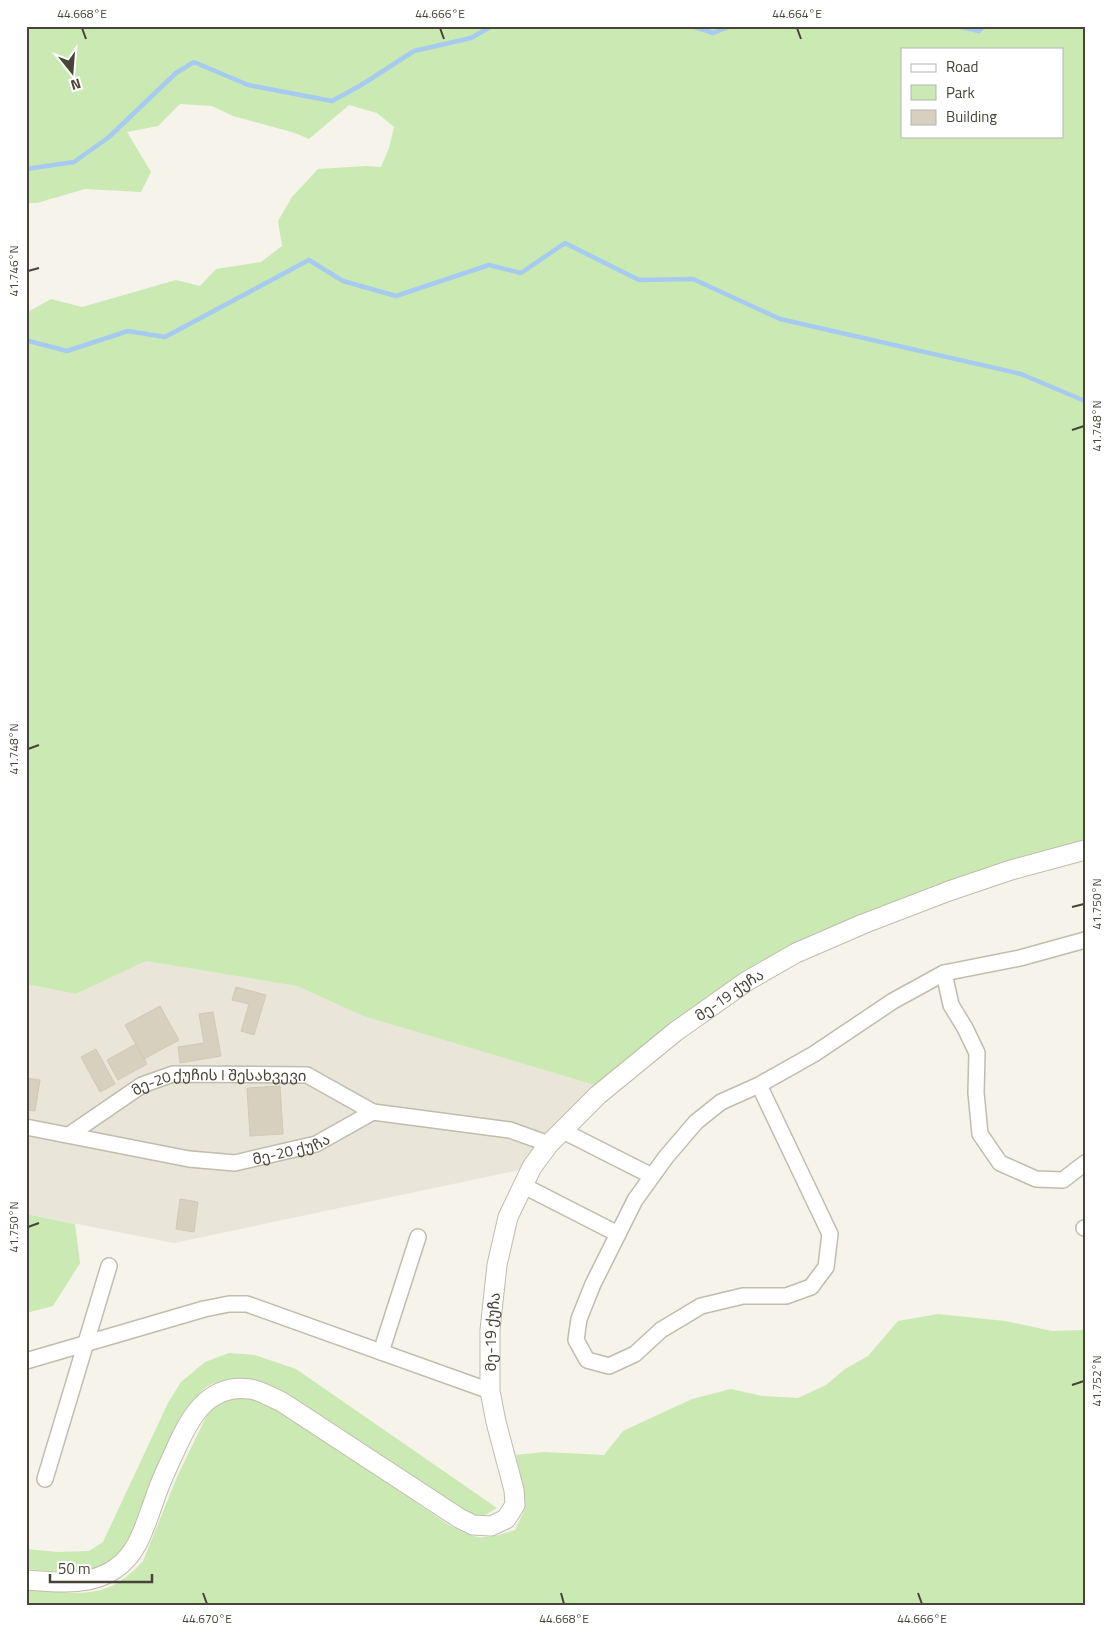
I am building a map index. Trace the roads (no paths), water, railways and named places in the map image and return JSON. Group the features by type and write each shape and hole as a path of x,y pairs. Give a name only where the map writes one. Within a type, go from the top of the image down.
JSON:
{"street":[{"name":"მე-19 ქუჩა","path":"26,1580 66,1583 100,1578 116,1569 128,1559 136,1546 158,1488 186,1425 203,1404 214,1395 231,1389 251,1389 282,1402 459,1518 473,1525 491,1526 506,1519 514,1505 514,1490 490,1391 490,1330 497,1265 508,1217 532,1167 549,1144 598,1096 675,1032 748,981 796,953 863,924 949,891 1011,870 1085,850"},
{"path":"759,1085 830,1234 826,1267 811,1286 786,1296 743,1296 701,1306 661,1330 635,1354 609,1366 587,1360 576,1340 578,1319 593,1284 635,1200 696,1122 721,1102 759,1085 814,1054 893,1001 944,973 1020,958 1085,940"},
{"path":"944,973 951,1005 977,1053 976,1093 980,1134 1000,1163 1036,1179 1063,1180 1085,1163"},
{"name":"მე-20 ქუჩის I შესახვევი","path":"69,1135 142,1086 173,1074 306,1075 373,1112"},
{"path":"373,1112 510,1130 549,1144"},
{"name":"მე-20 ქუჩა","path":"26,1127 189,1159 235,1163 316,1144 373,1112"},
{"path":"563,1131 652,1176"},
{"path":"522,1185 618,1234"},
{"path":"381,1352 418,1236"},
{"path":"45,1479 110,1266"},
{"path":"26,1361 204,1309 229,1304 247,1304 490,1391"}],"waterway":[{"path":"26,169 74,162 109,137 176,73 194,62 248,85 332,101 363,84 414,51 471,38 492,26"},
{"path":"692,26 713,33 731,26"},
{"path":"957,26 979,31 984,26"},
{"path":"26,342 29,341 67,351 128,331 165,337 309,260 343,281 396,296 489,265 521,273 565,243 639,280 693,279 780,319 1021,374 1085,401"}]}
